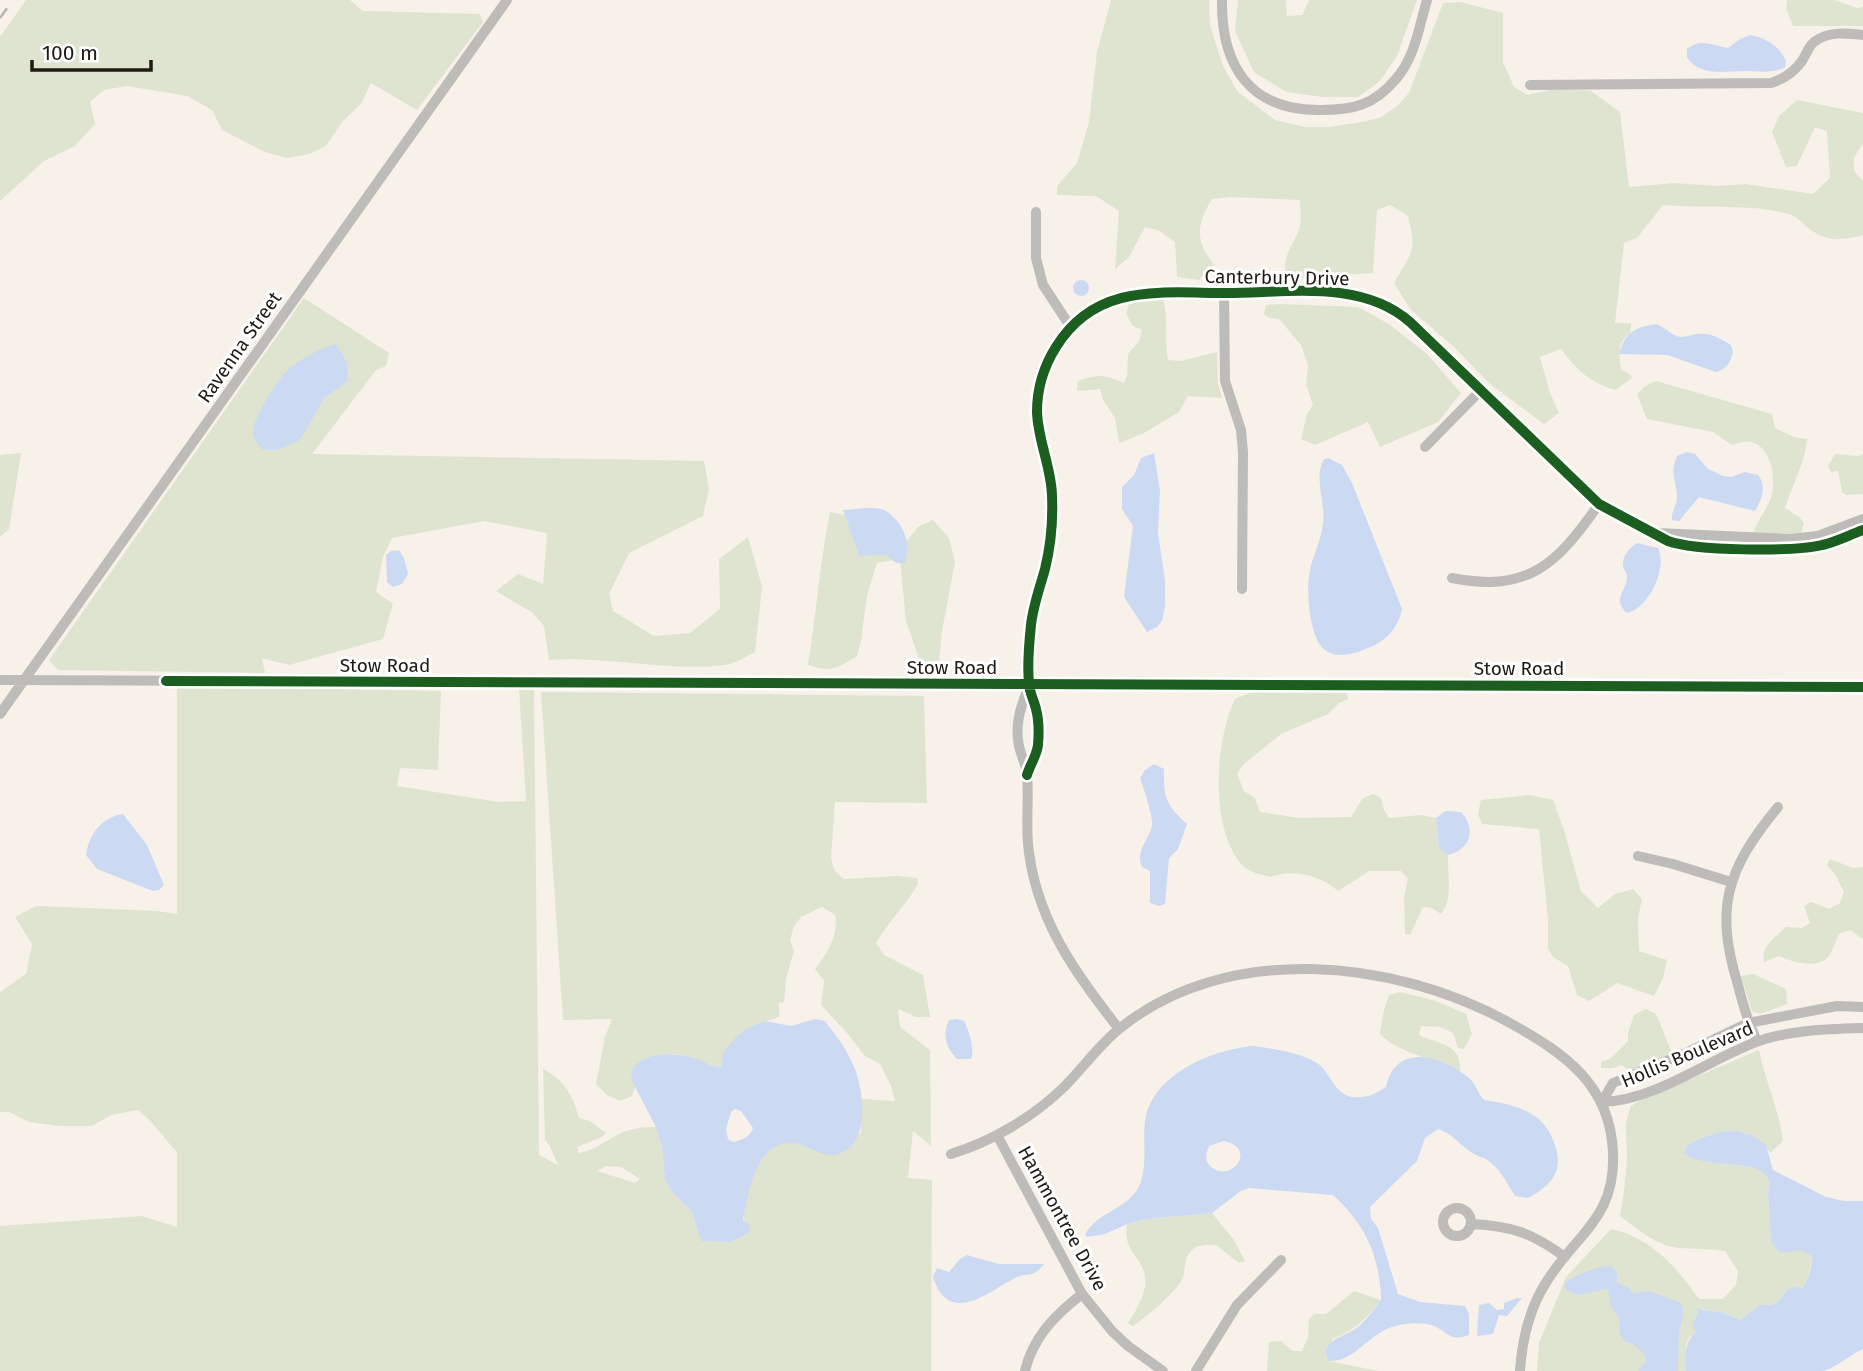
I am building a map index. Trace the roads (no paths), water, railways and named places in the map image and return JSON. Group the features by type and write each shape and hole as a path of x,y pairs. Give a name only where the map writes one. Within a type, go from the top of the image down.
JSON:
{"street":[{"name":"Ravenna Street","path":"0,714 507,0"},
{"path":"1222,0 1224,41 1243,80 1270,101 1307,110 1356,108 1380,94 1395,79 1411,55 1427,0"},
{"path":"1530,85 1771,83 1787,78 1801,62 1811,44 1819,39 1845,33 1863,35"},
{"path":"1036,212 1036,258 1043,285 1070,326"},
{"name":"Canterbury Drive","path":"1027,775 1038,749 1038,724 1029,685 1031,622 1045,566 1052,521 1051,480 1039,428 1037,399 1047,364 1070,326 1107,302 1132,295 1160,292 1327,293 1351,294 1375,300 1402,315 1599,504 1656,533 1704,541 1821,545 1863,530"},
{"path":"1224,293 1225,381 1241,430 1244,452 1242,589"},
{"path":"1424,447 1481,390"},
{"path":"1452,578 1492,583 1508,581 1530,573 1560,554 1599,504"},
{"name":"Canterbury Drive","path":"1798,543 1863,519"},
{"name":"Stow Road","path":"0,680 1863,687"},
{"name":"Canterbury Drive","path":"1029,685 1018,714 1017,731 1027,775 1028,845 1040,898 1055,939 1068,961 1119,1029"},
{"path":"1757,1041 1748,1023 1727,945 1726,911 1731,883 1744,852 1778,807"},
{"path":"1638,856 1731,883"},
{"path":"951,1154 997,1135 1032,1113 1062,1089 1119,1029 1182,992 1229,977 1292,970 1354,973 1419,986 1457,998 1495,1015 1567,1058 1602,1102 1613,1145 1611,1178 1597,1218 1547,1281 1532,1311 1520,1371"},
{"name":"Hollis Boulevard","path":"1602,1102 1613,1083 1688,1052 1748,1023 1838,1006 1863,1007"},
{"name":"Hollis Boulevard","path":"1602,1102 1622,1102 1757,1041 1785,1035 1863,1028"},
{"name":"Hammontree Drive","path":"997,1135 1082,1294 1112,1331 1163,1371"},
{"path":"1471,1224 1499,1225 1521,1230 1565,1257"},
{"path":"1196,1371 1237,1305 1281,1260"},
{"path":"1025,1371 1034,1345 1044,1329 1082,1294"}],"water":[{"path":"1750,35 1762,38 1776,47 1786,61 1785,67 1771,71 1713,72 1698,68 1687,57 1687,49 1692,45 1708,43 1728,48"},
{"path":"1081,280 1087,282 1087,294 1081,296 1075,294 1073,288 1075,282"},
{"path":"1656,324 1677,336 1703,334 1720,338 1731,345 1730,362 1716,372 1667,355 1619,354 1624,341 1632,332"},
{"path":"336,344 347,363 348,381 324,398 298,441 276,450 263,450 254,437 254,425 278,381 304,358"},
{"path":"1687,452 1695,454 1708,469 1723,476 1731,477 1745,472 1758,475 1762,493 1755,511 1699,497 1679,521 1672,520 1677,497 1673,473 1675,463 1677,456"},
{"path":"1154,453 1160,491 1158,533 1165,581 1165,606 1162,621 1147,632 1124,597 1133,526 1122,509 1122,487 1134,475 1141,458"},
{"path":"1328,458 1342,465 1352,483 1402,609 1398,623 1386,638 1368,648 1346,655 1329,653 1318,641 1309,601 1310,570 1323,523 1321,466 1324,459"},
{"path":"843,510 884,510 901,526 907,548 905,563 896,563 885,554 859,556"},
{"path":"1637,543 1658,548 1660,566 1649,596 1643,604 1627,613 1620,603 1627,577 1623,562 1631,547"},
{"path":"399,550 408,574 402,584 393,587 387,582 386,555"},
{"path":"1154,764 1164,769 1167,800 1187,824 1178,849 1169,858 1165,904 1159,906 1150,903 1150,871 1142,867 1140,861 1152,822 1140,778 1145,770"},
{"path":"1445,811 1461,812 1470,832 1462,849 1448,855 1439,848 1436,818"},
{"path":"123,814 147,845 164,885 159,890 153,891 97,869 86,855 90,840 98,828 109,819"},
{"path":"815,1019 825,1021 843,1046 859,1083 862,1122 859,1134 845,1151 834,1155 823,1154 793,1143 779,1145 770,1150 758,1167 750,1189 743,1220 750,1226 749,1233 730,1242 701,1241 692,1212 672,1192 665,1180 662,1147 656,1127 632,1081 631,1071 643,1060 668,1054 694,1058 721,1068 723,1053 736,1037 750,1027 765,1021 791,1026","holes":["735,1109 741,1111 753,1128 745,1138 733,1142 728,1139 726,1129 731,1112"]},
{"path":"949,1020 964,1021 968,1030 972,1045 971,1059 957,1059 948,1046 947,1025"},
{"path":"1238,1048 1270,1048 1310,1059 1323,1068 1342,1093 1355,1097 1368,1096 1386,1087 1391,1073 1400,1063 1410,1058 1434,1059 1469,1078 1484,1100 1523,1110 1546,1127 1558,1159 1555,1175 1545,1187 1528,1198 1515,1196 1494,1166 1438,1129 1425,1138 1417,1161 1370,1207 1371,1219 1378,1228 1398,1294 1420,1302 1465,1306 1469,1314 1469,1335 1457,1338 1434,1326 1415,1323 1400,1325 1378,1334 1347,1357 1329,1361 1326,1354 1330,1344 1358,1327 1381,1300 1378,1269 1369,1242 1354,1217 1333,1195 1249,1188 1212,1213 1146,1219 1105,1234 1085,1235 1096,1222 1137,1190 1143,1174 1145,1121 1150,1104 1159,1090 1187,1067 1221,1052","holes":["1224,1141 1234,1145 1240,1157 1233,1168 1218,1171 1209,1165 1206,1157 1209,1146"]},
{"path":"1735,1131 1752,1135 1766,1145 1773,1170 1826,1197 1863,1201 1863,1349 1823,1371 1686,1371 1686,1350 1696,1332 1692,1323 1698,1309 1721,1312 1740,1320 1760,1305 1778,1302 1788,1289 1802,1288 1813,1257 1801,1250 1781,1253 1771,1243 1769,1183 1762,1172 1753,1168 1704,1161 1684,1153 1686,1146 1697,1140 1716,1133"},
{"path":"967,1255 999,1264 1044,1264 1033,1274 1015,1278 970,1302 959,1303 949,1300 940,1292 933,1277 937,1268 949,1272"},
{"path":"1611,1266 1617,1273 1617,1283 1629,1288 1633,1293 1651,1292 1682,1304 1684,1314 1679,1331 1678,1371 1638,1371 1646,1362 1646,1356 1633,1344 1625,1342 1620,1334 1619,1318 1611,1307 1608,1289 1577,1295 1565,1289 1565,1283 1575,1277 1593,1269"},
{"path":"1522,1298 1507,1316 1499,1315 1493,1334 1477,1336 1479,1305 1489,1303 1497,1310 1504,1309 1504,1303"}],"railway":[{"path":"0,18 13,0"}]}
